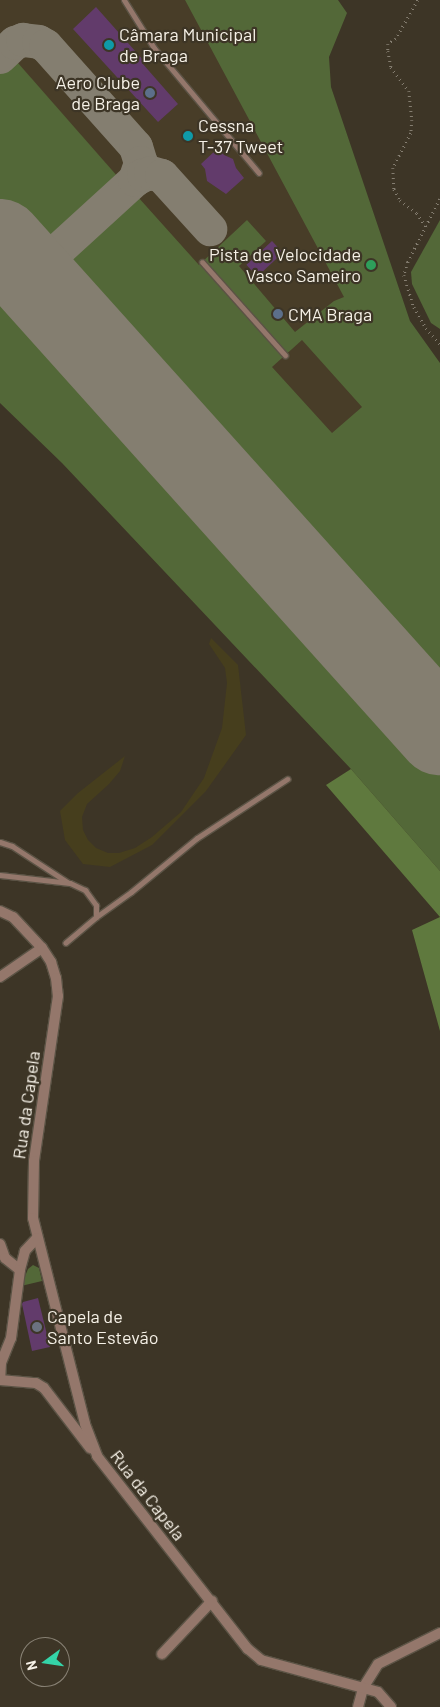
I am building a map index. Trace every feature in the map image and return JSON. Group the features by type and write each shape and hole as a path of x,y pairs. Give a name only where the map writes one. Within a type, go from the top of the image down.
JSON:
{"street":[{"name":"Rua da Capela","path":"0,911 13,917 42,948 51,962 58,996 34,1161 32,1200 37,1238 85,1424 97,1456 248,1648 261,1660 378,1692 391,1707"},
{"path":"0,978 42,948"},
{"path":"37,1238 25,1251 20,1270 11,1338 1,1363 0,1380 36,1383 44,1388 97,1456"},
{"path":"0,1244 4,1258 20,1270"},
{"path":"162,1654 212,1601"},
{"path":"358,1707 363,1688 378,1664 440,1632"}],"lane":[{"path":"124,0 154,48 259,174"},
{"path":"202,262 285,355"},
{"path":"65,943 197,838 287,778"},
{"path":"0,842 12,846 70,883 85,890 96,905 96,917"},
{"path":"0,875 70,883"}],"path":[{"path":"418,0 396,39 388,44 388,51 391,67 409,91 412,114 411,133 393,168 394,189 400,200 417,212 426,227"},
{"path":"440,199 408,262 404,275 414,307 426,328 440,344"}],"shaded area":[{"path":"0,0 213,0 440,436 440,826 0,334"}],"green space":[{"path":"185,0 338,0 347,13 329,57 331,87 410,321 440,363 440,698 59,274 57,267 61,260 128,198 133,196 138,197 199,265 247,220 266,241 239,266 295,332 334,301 344,297","holes":["302,340 362,407 332,433 272,367"]},
{"path":"12,60 18,63 118,177 118,183 42,251 36,250 0,209 0,68"},
{"path":"440,220 440,329 431,323 412,284 411,272"},
{"path":"0,273 440,764 440,871 351,769 62,463 0,403"},
{"path":"351,769 440,871 440,917 326,785"},
{"path":"440,917 440,1031 412,930"},
{"path":"33,1265 39,1268 42,1281 21,1286 28,1269"}],"sand":[{"path":"211,638 238,665 246,735 206,791 152,845 110,867 83,864 65,840 60,811 78,793 125,756 120,771 87,804 82,817 83,830 88,840 96,848 108,853 119,853 135,848 152,837 181,812 204,778 222,728 227,683 225,668 209,644"}],"building":[{"name":"Câmara Municipal de Braga","path":"96,7 144,61 142,63 178,104 158,122 73,29"},
{"path":"218,148 224,155 233,159 236,168 244,178 226,194 207,181 205,169 201,164"},
{"path":"272,241 283,253 257,277 246,265"},
{"name":"Capela de Santo Estevão","path":"38,1298 50,1347 32,1351 22,1304 23,1302"}],"taxiway":[{"path":"0,57 15,43 23,40 39,42 46,46 136,147 141,163 135,180"},
{"path":"42,289 38,276 43,264 135,180 144,175 151,173 162,176 210,229"}],"runway":[{"path":"0,242 440,732"}],"place":[{"name":"Câmara Municipal de Braga","path":"109,45"},
{"name":"Aero Clube de Braga","path":"150,93"},
{"name":"Cessna T-37 Tweet","path":"188,136"},
{"name":"Pista de Velocidade Vasco Sameiro","path":"371,265"},
{"name":"CMA Braga","path":"278,314"},
{"name":"Capela de Santo Estevão","path":"37,1327"}]}
